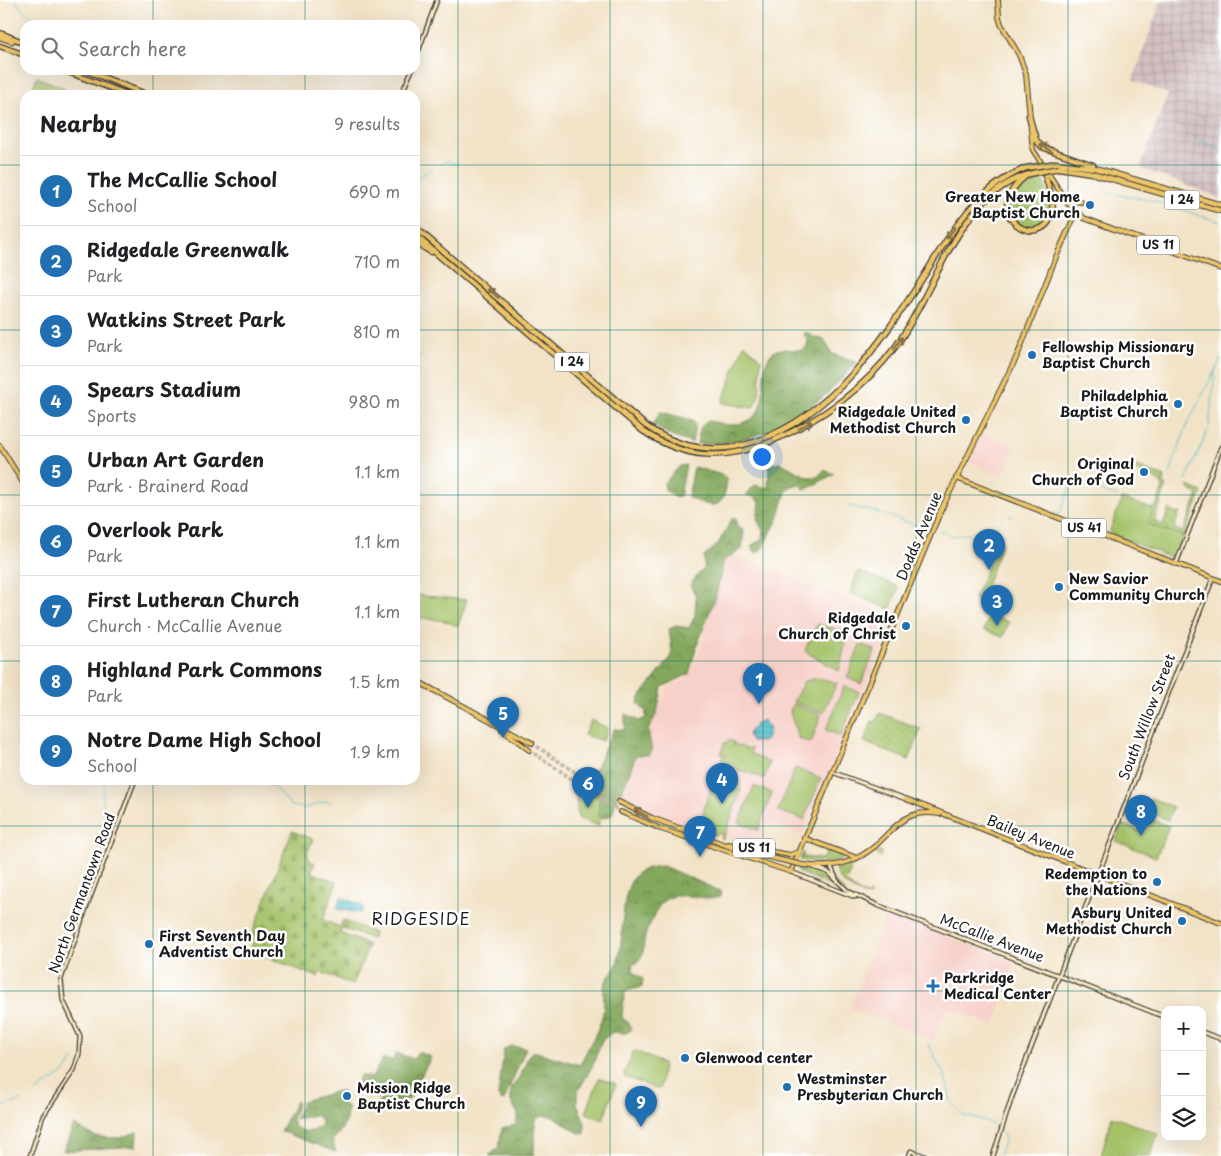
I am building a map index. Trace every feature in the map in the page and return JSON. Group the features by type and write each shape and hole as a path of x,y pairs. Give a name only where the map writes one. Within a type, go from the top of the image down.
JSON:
{"highway":[{"path":"0,35 20,43"},
{"path":"0,46 20,53"},
{"path":"76,75 116,90"},
{"path":"98,75 135,90"},
{"path":"1029,116 1036,140 1042,147 1080,162"},
{"name":"I 24","path":"420,230 658,434 690,447 706,450 749,444 778,432 806,416 851,376 889,330 948,237 970,208 995,183 1026,168 1056,163 1080,162 1108,170 1126,180"},
{"path":"1031,173 1010,193 1007,212 1015,225 1025,230 1043,227 1052,213 1051,200 1042,167"},
{"name":"I 24","path":"420,239 654,438 690,453 718,455 744,451 780,438 811,421 844,399 867,380 904,334 977,208 1001,187 1031,173 1060,168 1126,180 1221,205"},
{"name":"I 24","path":"1143,185 1221,212"},
{"path":"420,245 442,258"}],"main road":[{"path":"420,46 437,0"},
{"path":"998,0 998,17 1019,55 1026,74 1031,144 1042,167 1076,213"},
{"path":"403,90 410,75"},
{"path":"1066,200 1081,202"},
{"name":"US 11","path":"1076,213 1221,268"},
{"name":"Dodds Avenue","path":"791,872 956,478 1018,354 1076,213"},
{"path":"1072,221 1088,219"},
{"path":"0,446 20,479"},
{"path":"1176,564 1221,447"},
{"name":"US 41","path":"956,478 1221,581"},
{"name":"South Willow Street","path":"993,1156 1005,1124 1012,1097 1213,578"},
{"path":"420,683 532,744"},
{"path":"490,720 529,750"},
{"name":"Bailey Avenue","path":"832,772 906,799 1221,923"},
{"name":"North Germantown Road","path":"30,1156 44,1116 74,1070 79,1054 80,1036 63,1000 62,979 132,785"},
{"name":"US 11","path":"619,802 708,839 790,855 799,852"},
{"name":"US 11","path":"621,812 662,829 791,872"},
{"path":"715,847 803,865 831,867 857,858 874,847 902,819 922,813 941,814"},
{"path":"662,829 664,822"},
{"path":"804,838 857,858"},
{"path":"708,839 742,851"},
{"path":"842,853 845,858 844,864"},
{"name":"McCallie Avenue","path":"812,866 828,872 842,886 861,898 1161,1016"},
{"name":"McCallie Avenue","path":"831,867 842,886"},
{"path":"791,872 846,895 861,898"},
{"path":"1206,1033 1221,1039"},
{"path":"909,1156 912,1150 926,1156"}],"shaded area":[{"path":"1161,0 1221,0 1221,198 1140,168 1168,94 1133,80"},
{"path":"982,433 1014,447 1002,477 968,461"},
{"path":"735,556 894,617 803,835 765,821 755,845 738,838 702,833 646,812 622,799 628,775 638,757 649,755 651,745 647,733 664,695 669,687 687,678 697,658 725,561"},
{"name":"Parkridge Medical Center","path":"887,913 1016,963 994,1026 946,1007 933,1041 850,1008"}],"green space":[{"path":"37,77 64,88 63,90 32,90"},
{"path":"1041,175 1049,199 1049,214 1039,226 1027,227 1017,224 1012,218 1009,209 1011,199 1016,189 1026,181"},
{"path":"806,332 815,338 824,339 832,354 857,362 824,397 806,411 787,422 767,432 745,438 722,443 697,444 700,428 707,421 730,425 745,422 755,416 760,407 766,363 771,354 779,349 802,350 806,348 808,341 804,334"},
{"path":"744,344 761,359 759,395 753,408 722,403"},
{"path":"660,412 693,420 695,425 692,443 673,437 653,425"},
{"path":"781,463 808,477 817,477 824,470 834,474 805,490 800,484 792,486 786,492 778,519 762,549 756,553 751,546 761,540 764,533 757,519 760,504 755,497 746,495 755,485 768,488 769,467 771,464"},
{"path":"686,465 680,496 676,497 665,490 664,483 680,466"},
{"path":"1135,466 1165,477 1163,482 1166,487 1154,521 1163,525 1169,509 1176,514 1180,512 1174,528 1183,532 1198,494 1191,491 1188,486 1202,492 1184,537 1148,524 1152,509 1157,505 1163,487 1157,480 1145,474 1132,471"},
{"path":"694,467 722,475 727,480 723,498 720,502 710,505 688,497"},
{"path":"1122,499 1153,509 1148,524 1184,537 1174,559 1109,533"},
{"path":"733,517 736,518 738,526 744,530 742,549 724,560 716,595 696,648 689,674 662,687 657,713 648,730 652,751 649,755 638,755 635,758 622,791 617,797 612,815 600,819 581,801 581,789 585,774 595,769 614,729 625,730 625,714 639,721 646,718 646,712 638,704 640,697 669,660 672,652 669,629 676,626 689,628 695,616 696,597 691,586 694,579 704,568 704,557 718,544"},
{"path":"1000,539 1002,543 980,601 976,602 974,598"},
{"path":"858,571 899,587 890,609 850,593"},
{"path":"420,595 467,600 458,626 445,621 420,618"},
{"path":"990,614 1009,622 1003,637 984,630"},
{"path":"818,624 848,633 839,671 805,651"},
{"path":"860,644 875,650 861,684 847,678"},
{"path":"819,678 837,683 823,713 793,702 804,681"},
{"path":"844,686 859,692 841,736 826,730"},
{"path":"793,704 821,715 811,743 798,738 790,711"},
{"path":"880,713 921,729 909,760 864,742 872,721 876,722"},
{"path":"591,720 608,728 603,741 584,735"},
{"path":"729,740 734,742 733,746 735,744 747,749 751,748 751,754 770,763 764,778 721,764 722,757 726,755 721,754 724,743 727,743"},
{"path":"795,768 821,778 804,820 778,811"},
{"path":"727,774 738,779 741,791 723,839 721,839 722,833 714,835 707,832 701,820 713,786 721,776"},
{"path":"754,786 772,793 758,830 739,823"},
{"path":"578,789 600,798 598,826 578,818 576,800"},
{"path":"1151,798 1173,807 1168,820 1146,811"},
{"path":"1145,817 1169,826 1156,857 1116,841 1122,824 1139,831"},
{"path":"292,831 313,839 307,854 310,861 315,863 311,872 337,882 323,920 340,927 343,920 374,933 372,939 342,928 340,933 369,945 353,985 320,972 318,977 250,951 254,940 250,939"},
{"path":"827,850 843,856 842,860 826,863 800,860 803,852 803,857 823,859"},
{"path":"875,851 882,852 880,857 875,853 864,859 865,861 857,863 850,868 850,873 848,873 848,877 845,880 858,892 844,884 835,870 861,860"},
{"path":"663,866 720,891 722,896 707,898 676,896 669,898 660,905 646,933 642,955 632,966 634,972 643,979 642,987 626,991 622,1018 629,1023 631,1030 626,1033 613,1032 602,1040 592,1067 577,1093 577,1103 585,1123 585,1134 573,1130 556,1118 544,1116 537,1118 534,1132 533,1156 489,1156 499,1147 502,1128 516,1125 518,1113 511,1101 512,1087 522,1072 527,1058 533,1051 580,1065 601,1020 604,1009 605,983 617,964 624,908 629,887 633,878 642,870"},
{"path":"797,867 825,872 845,892 799,872"},
{"path":"511,1046 526,1048 504,1101 498,1097 504,1049"},
{"path":"636,1051 663,1064 660,1088 657,1089 625,1077 624,1074 633,1052"},
{"path":"418,1052 431,1057 410,1098 398,1107 387,1109 377,1104 381,1098 356,1086 360,1075 372,1078 382,1059 393,1060 396,1053 414,1059"},
{"path":"599,1078 616,1084 603,1120 586,1113"},
{"path":"343,1091 341,1103 347,1107 347,1112 344,1126 332,1141 336,1152 280,1131 296,1101 298,1103 292,1120 294,1126 305,1131 315,1130 321,1124 320,1118 315,1115 295,1119 303,1101"},
{"path":"1112,1116 1158,1134 1150,1156 1101,1156"},
{"path":"74,1125 96,1137 120,1138 137,1132 136,1146 63,1151"}],"water":[{"path":"763,720 769,727 766,740 751,742 748,734 756,724"},
{"path":"341,897 361,905 363,909 361,913 337,909"}],"waterway":[{"path":"16,0 28,14 42,20"},
{"path":"1188,134 1221,151"},
{"path":"438,166 445,161 458,164"},
{"path":"420,176 432,169"},
{"path":"1105,192 1154,201 1221,222"},
{"path":"1190,419 1221,359"},
{"path":"1209,426 1215,371"},
{"path":"1170,473 1188,422"},
{"path":"1186,480 1208,430"},
{"path":"1039,507 1059,515 1073,481"},
{"path":"1077,483 1117,496"},
{"path":"849,506 880,513"},
{"path":"884,514 930,528"},
{"path":"1009,516 1013,517"},
{"path":"993,530 1002,521"},
{"path":"941,531 952,536 975,533"},
{"path":"980,533 988,533"},
{"path":"104,785 103,803 115,824"},
{"path":"272,785 291,806 305,808 327,801 333,803"},
{"path":"928,1044 945,1076 952,1104 963,1115 987,1121 1000,1130"},
{"path":"36,1092 64,1073 74,1059"},
{"path":"12,1104 21,1100"},
{"path":"0,1107 8,1105"},
{"path":"999,1156 1005,1139 1002,1133"}],"tunnel":[{"path":"532,743 619,802"},
{"path":"529,750 621,812"}],"place":[{"name":"Greater New Home Baptist Church","path":"1090,205"},
{"name":"Fellowship Missionary Baptist Church","path":"1032,355"},
{"name":"Philadelphia Baptist Church","path":"1178,404"},
{"name":"Ridgedale United Methodist Church","path":"966,420"},
{"name":"Original Church of God","path":"1144,472"},
{"name":"Ridgedale Greenwalk","path":"989,570"},
{"name":"New Savior Community Church","path":"1059,587"},
{"name":"Ridgedale Church of Christ","path":"906,626"},
{"name":"Watkins Street Park","path":"997,626"},
{"name":"The McCallie School","path":"759,704"},
{"name":"Urban Art Garden","path":"503,738"},
{"name":"Spears Stadium","path":"722,804"},
{"name":"Overlook Park","path":"588,808"},
{"name":"Highland Park Commons","path":"1141,836"},
{"name":"First Lutheran Church","path":"700,857"},
{"name":"Redemption to the Nations","path":"1157,882"},
{"name":"Asbury United Methodist Church","path":"1182,921"},
{"name":"First Seventh Day Adventist Church","path":"149,944"},
{"name":"Parkridge Medical Center","path":"933,986"},
{"name":"Glenwood center","path":"685,1058"},
{"name":"Westminster Presbyterian Church","path":"787,1087"},
{"name":"Mission Ridge Baptist Church","path":"347,1096"},
{"name":"Notre Dame High School","path":"641,1127"}],"district":[{"name":"RIDGESIDE","path":"421,919"}]}
